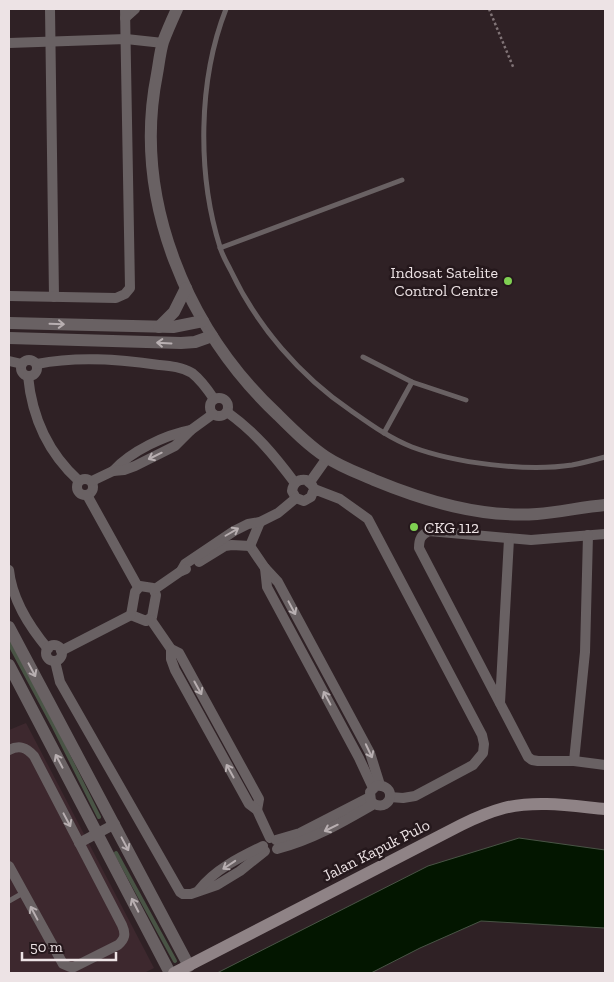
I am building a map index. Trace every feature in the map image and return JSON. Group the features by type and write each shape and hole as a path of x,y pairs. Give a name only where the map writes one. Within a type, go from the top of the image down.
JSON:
{"main road":[{"name":"Jalan Kapuk Pulo","path":"172,973 189,966 461,824 484,815 505,808 526,805 605,809"}],"street":[{"path":"50,9 54,297"},
{"path":"9,296 116,298 125,294 130,288 125,14 135,9"},
{"path":"177,9 163,43 151,116 151,148 162,219 169,247 186,288 203,320 238,373 260,399 326,458 353,471 422,498 462,508 499,513 536,514 605,505"},
{"path":"9,43 126,39 163,43"},
{"path":"160,327 174,312 186,288"},
{"path":"9,323 160,327 183,326 203,320"},
{"path":"9,338 181,343 195,342 212,336"},
{"path":"22,364 27,360 34,361 37,364 73,359 97,359 139,362 178,368 192,374 206,387 214,399"},
{"path":"9,361 22,364"},
{"path":"22,364 22,372 28,376 32,408 39,424 59,460 79,481"},
{"path":"28,376 35,374 38,367 37,364"},
{"path":"92,482 113,471 121,462 169,436 191,430 213,414 222,416 227,412 228,405 224,399 214,399"},
{"path":"213,414 210,405 214,399"},
{"path":"227,412 251,430 276,457 295,483"},
{"path":"326,458 312,486 313,493 308,500 304,501 296,498 292,491 295,483 302,479 312,486 340,499 368,519 482,734 484,744 483,753 473,765 415,796 403,798 390,797"},
{"path":"92,482 85,478 79,481 77,484 78,491 87,495 138,587"},
{"path":"87,495 93,488 92,482"},
{"path":"181,571 185,564 226,535 241,527 260,522 278,513 296,498"},
{"path":"250,546 260,522"},
{"path":"605,534 531,540 429,531 423,534 419,540 422,556 528,756 532,760 605,764"},
{"path":"574,761 585,652 588,536"},
{"path":"500,704 510,539"},
{"path":"155,589 181,571 225,546 250,546"},
{"path":"9,575 13,591 23,614 48,649 48,657 55,661 60,682 177,888 187,895 217,885 240,871 264,849 264,840 274,842 311,838 337,826 374,794 388,789 390,797 388,802 379,806 374,794 359,758 267,587 265,568 250,546"},
{"path":"138,587 155,589"},
{"path":"131,615 135,592 138,587"},
{"path":"155,589 156,595 151,620 171,649 170,659 175,670 248,804 257,810 274,842"},
{"path":"131,615 146,621 151,620"},
{"path":"62,651 131,615"},
{"path":"9,627 189,966"},
{"path":"48,649 50,646 57,646 62,651"},
{"path":"55,661 61,657 62,651"},
{"path":"9,665 172,973"},
{"path":"9,750 24,747 34,756 125,931 124,937 118,945 75,970 66,966 60,961 9,866"},
{"path":"79,843 115,824"}],"lane":[{"path":"226,9 211,59 205,107 204,155 210,203 220,248 237,284 257,317 288,356 313,382 332,397 384,433 412,447 480,463 528,467 571,465 605,457"},
{"path":"220,248 402,180"},
{"path":"363,358 412,382 466,400"},
{"path":"384,433 412,382"},
{"path":"9,901 23,893"}],"path":[{"path":"489,9 514,69"}],"shaded area":[{"path":"26,723 154,968 144,973 9,973 9,730"},
{"path":"519,838 605,850 605,928 481,921 420,948 371,973 217,973 428,866"}],"waterway":[{"path":"9,643 99,817"},
{"path":"116,853 175,961"}],"place":[{"name":"Indosat Satelite Control Centre","path":"508,281"},
{"name":"CKG 112","path":"414,527"}]}
